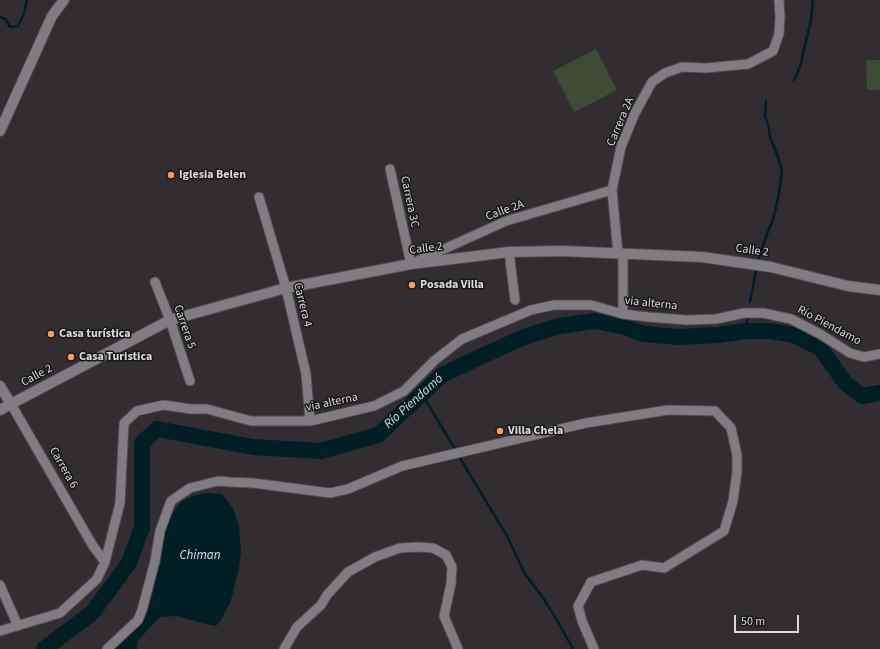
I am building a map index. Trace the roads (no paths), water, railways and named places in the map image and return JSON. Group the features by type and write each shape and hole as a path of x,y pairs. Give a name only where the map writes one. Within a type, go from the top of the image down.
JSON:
{"street":[{"path":"0,131 52,16 64,0"},
{"name":"Carrera 2A","path":"622,314 620,254 612,190 621,147 635,113 652,82 665,73 682,67 706,68 748,64 773,51 779,34 779,0"},
{"name":"Carrera 3C","path":"390,169 411,264"},
{"name":"Calle 2A","path":"411,264 506,221 612,190"},
{"name":"Carrera 4","path":"259,198 286,288 306,374 310,421"},
{"name":"Calle 2","path":"0,410 170,320 286,288 411,264 509,252 562,251 702,257 771,267 848,286 880,290"},
{"path":"509,252 515,300"},
{"name":"Carrera 5","path":"155,282 170,320 190,381"},
{"name":"via alterna","path":"0,631 60,614 97,579 105,562 120,503 124,423 137,411 163,405 191,409 207,409 251,421 310,421 374,406 404,391 435,360 462,339 531,310 554,305 591,306 622,314 687,320 716,319 744,313"},
{"name":"Río Piendamo","path":"744,313 763,313 791,319 820,334 850,353 864,357 880,354"},
{"name":"Carrera 6","path":"0,386 93,546 105,562"},
{"path":"107,649 138,620 155,561 160,531 171,501 190,488 218,481 253,483 330,493 348,489 402,466 586,423 668,410 715,411 731,428 738,455 733,501 724,531 664,568 642,564 591,582 578,606 582,621 594,649"},
{"path":"284,649 297,627 321,605 327,595 348,572 375,557 400,548 418,547 433,548 446,555 452,567 451,584 444,616 458,649"},
{"path":"0,585 18,626"}],"water":[{"name":"Chiman","path":"207,493 222,494 233,508 239,526 241,551 239,567 231,601 221,620 216,626 176,616 160,617 138,641 137,649 114,649 142,622 153,592 164,529 172,514 181,502 192,496"}],"waterway":[{"path":"0,17 5,19 10,27 18,26 24,14 27,0"},
{"path":"794,80 801,63 811,20 813,0"},
{"path":"759,257 775,212 782,170 770,137 768,124 765,117 766,101"},
{"path":"750,302 756,270"},
{"path":"745,331 748,316"},
{"name":"Río Piendamó","path":"44,649 92,613 129,563 142,527 142,443 157,429 253,447 321,451 378,435 442,375 482,356 524,337 559,326 595,321 625,327 644,334 678,337 719,335 745,331 770,331 794,335 820,348 845,383 862,396 880,393"},
{"path":"422,394 456,451"},
{"path":"458,455 507,536 525,574 541,595 573,649"}],"place":[{"name":"Iglesia Belen","path":"171,175"},
{"name":"Posada Villa","path":"412,285"},
{"name":"Casa turística","path":"51,334"},
{"name":"Casa Turistica","path":"71,357"},
{"name":"Villa Chela","path":"500,431"}]}
